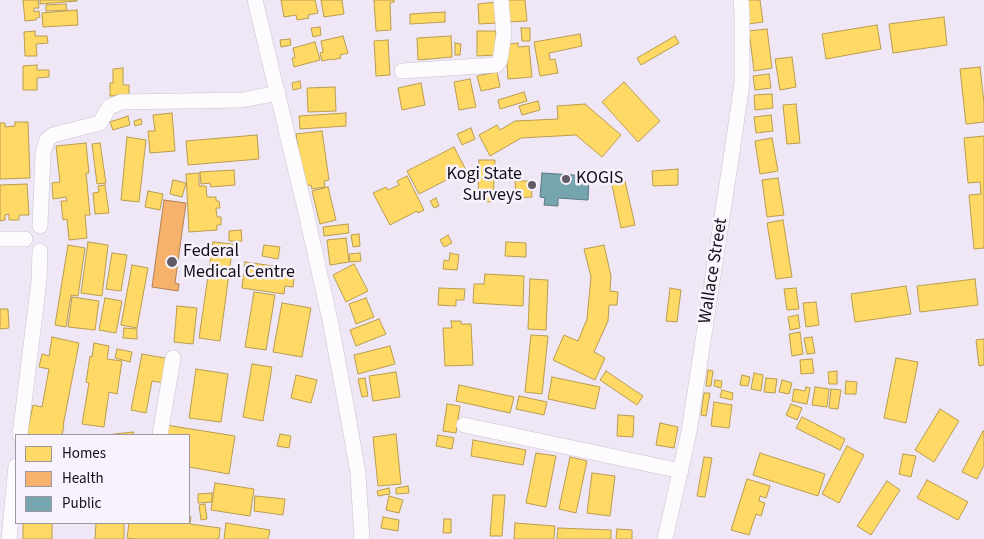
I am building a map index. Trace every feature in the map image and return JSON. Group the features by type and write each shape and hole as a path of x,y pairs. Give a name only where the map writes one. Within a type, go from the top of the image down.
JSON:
{"street":[{"path":"255,0 308,217 330,320 358,473 362,539"},
{"path":"402,71 496,65 500,60 504,34 501,0"},
{"name":"Wallace Street","path":"665,539 689,432 742,83 741,0"},
{"path":"40,226 43,153 48,140 53,135 100,123 109,107 121,102 242,100 278,93"},
{"path":"0,240 24,239"},
{"path":"20,434 39,281 40,251"},
{"path":"160,434 173,358"},
{"path":"464,425 681,471"},
{"path":"9,539 15,487"}],"building: Homes":[{"path":"23,0 38,0 39,8 34,8 34,12 39,11 40,17 36,18 36,20 25,21"},
{"path":"40,0 77,0 77,1 40,4"},
{"path":"281,0 315,0 318,13 308,15 309,18 297,20 296,15 284,17"},
{"path":"321,0 342,0 344,14 324,17"},
{"path":"374,0 394,0 394,2 390,3 391,30 376,31"},
{"path":"506,0 525,0 527,21 507,22"},
{"path":"746,0 760,0 763,22 748,24"},
{"path":"496,2 497,23 479,24 478,4"},
{"path":"66,4 67,10 46,11 46,5"},
{"path":"77,10 78,25 43,27 42,13"},
{"path":"445,12 445,22 410,24 410,14"},
{"path":"944,17 947,45 893,53 889,24"},
{"path":"877,25 881,49 826,59 822,34"},
{"path":"320,27 321,35 313,37 311,28"},
{"path":"521,28 530,28 530,41 522,41"},
{"path":"767,29 772,68 754,71 749,31"},
{"path":"35,31 35,36 47,36 48,43 36,44 37,56 25,56 24,32"},
{"path":"477,31 496,31 496,55 477,56"},
{"path":"580,34 582,46 549,53 550,60 555,59 558,73 540,76 534,42"},
{"path":"343,36 348,53 340,55 341,58 322,61 320,53 323,52 321,41"},
{"path":"451,36 452,57 418,60 417,38"},
{"path":"675,36 679,43 641,65 637,58"},
{"path":"290,39 291,45 281,47 280,40"},
{"path":"388,40 390,75 376,76 374,41"},
{"path":"315,42 320,60 294,67 292,58 295,58 293,48"},
{"path":"455,43 461,44 460,55 455,55"},
{"path":"518,43 518,47 529,46 532,77 508,79 506,48 509,44"},
{"path":"792,57 796,87 780,90 775,59"},
{"path":"37,65 37,70 49,70 49,77 37,78 37,90 23,90 23,66"},
{"path":"980,67 984,122 966,124 960,69"},
{"path":"123,68 123,85 129,85 129,95 110,96 110,83 113,83 113,69"},
{"path":"497,72 500,87 481,91 477,76"},
{"path":"769,74 771,88 755,90 753,76"},
{"path":"470,79 476,107 459,110 454,82"},
{"path":"300,81 301,88 293,90 292,83"},
{"path":"624,82 660,121 638,142 602,102"},
{"path":"421,83 425,105 402,110 398,88"},
{"path":"335,87 336,111 308,112 307,88"},
{"path":"524,92 527,101 500,109 498,100"},
{"path":"772,94 773,108 755,110 754,95"},
{"path":"538,101 540,110 522,115 519,106"},
{"path":"585,104 621,135 602,157 576,135 521,138 490,156 479,135 497,125 500,130 515,121 558,119 557,106"},
{"path":"796,104 800,143 787,144 783,105"},
{"path":"172,113 175,151 150,153 148,131 155,131 153,115"},
{"path":"346,113 346,126 300,129 299,116"},
{"path":"771,115 773,131 756,133 754,117"},
{"path":"128,116 130,125 113,130 110,122"},
{"path":"141,119 142,124 135,126 134,121"},
{"path":"15,122 28,122 30,178 0,179 0,123 5,123 5,127 15,126"},
{"path":"471,128 475,139 462,145 457,134"},
{"path":"322,131 329,180 324,181 325,187 312,189 311,185 304,186 296,134"},
{"path":"257,135 259,159 188,165 186,141"},
{"path":"984,136 984,248 974,249 969,195 981,194 980,182 968,183 964,138"},
{"path":"127,137 146,140 139,202 121,200"},
{"path":"772,138 778,171 760,174 755,141"},
{"path":"86,143 89,173 86,173 90,215 85,215 87,238 69,240 67,219 63,220 61,201 67,201 66,197 53,199 52,183 60,182 56,146"},
{"path":"100,143 106,183 97,184 92,144"},
{"path":"454,147 466,170 419,194 407,171"},
{"path":"479,160 495,160 493,202 478,201"},
{"path":"678,169 678,185 653,186 652,171"},
{"path":"234,170 235,185 211,187 210,183 201,184 200,172"},
{"path":"199,173 199,186 206,186 207,197 216,197 216,201 219,201 220,208 216,208 217,217 221,217 221,225 217,225 217,230 189,232 186,174"},
{"path":"407,176 424,210 418,213 417,211 390,225 373,193 386,187 388,190 399,185 397,181"},
{"path":"624,177 635,225 621,228 611,180"},
{"path":"778,178 784,215 767,217 762,180"},
{"path":"173,180 186,183 182,197 170,194"},
{"path":"515,181 531,181 532,197 516,198"},
{"path":"27,184 29,215 19,215 19,220 9,220 9,214 5,215 5,220 0,221 0,185"},
{"path":"105,185 109,213 95,214 93,193 99,192 98,186"},
{"path":"328,187 336,220 320,224 312,191"},
{"path":"148,191 163,194 160,210 145,207"},
{"path":"436,198 439,206 434,208 430,201"},
{"path":"783,220 792,277 776,279 767,223"},
{"path":"348,224 349,233 324,236 323,227"},
{"path":"241,230 242,241 229,241 229,231"},
{"path":"359,234 360,246 353,247 351,235"},
{"path":"448,235 452,243 444,247 440,240"},
{"path":"346,238 349,262 330,265 327,240"},
{"path":"88,242 108,245 102,296 81,293"},
{"path":"213,242 233,244 220,341 199,338"},
{"path":"506,242 526,243 526,257 505,256"},
{"path":"68,245 85,248 78,296 71,295 66,327 55,325"},
{"path":"264,245 280,247 278,259 262,256"},
{"path":"604,245 611,276 610,291 618,292 617,305 609,305 608,321 594,352 605,358 595,380 553,360 564,335 578,341 587,319 591,277 584,249"},
{"path":"112,253 127,255 121,291 106,289"},
{"path":"360,253 361,261 350,262 349,254"},
{"path":"450,253 459,255 457,270 443,269 444,260 449,261"},
{"path":"245,262 295,269 293,287 285,286 284,294 242,288"},
{"path":"354,264 368,291 346,302 333,275"},
{"path":"132,265 148,268 137,328 121,325"},
{"path":"485,274 524,276 523,306 473,303 474,284 484,284"},
{"path":"530,279 548,280 546,330 528,329"},
{"path":"975,279 978,305 920,312 917,286"},
{"path":"906,286 911,314 855,322 851,294"},
{"path":"439,288 465,289 464,300 456,300 456,306 438,305"},
{"path":"670,288 681,290 677,322 666,321"},
{"path":"796,288 799,309 787,310 784,289"},
{"path":"254,292 275,295 266,350 245,347"},
{"path":"72,297 99,301 95,330 68,327"},
{"path":"105,298 122,301 116,333 99,330"},
{"path":"366,298 374,317 356,324 349,304"},
{"path":"816,302 819,325 806,327 803,303"},
{"path":"282,303 311,308 302,357 273,352"},
{"path":"177,306 197,308 193,344 174,342"},
{"path":"0,309 8,309 9,328 0,329"},
{"path":"798,315 800,328 790,330 788,317"},
{"path":"379,319 386,334 356,346 350,330"},
{"path":"451,321 471,324 473,365 445,366 443,328 452,328"},
{"path":"124,328 137,329 137,339 123,338"},
{"path":"800,332 803,354 792,356 789,334"},
{"path":"531,335 548,336 542,394 525,392"},
{"path":"52,337 79,343 62,434 27,434 33,405 42,407 49,369 39,367 42,354 49,356"},
{"path":"812,337 815,353 807,354 804,338"},
{"path":"984,339 984,365 979,366 976,340"},
{"path":"94,343 109,346 107,359 122,361 117,394 109,392 104,427 82,424 89,383 86,382"},
{"path":"390,346 395,364 358,374 354,355"},
{"path":"117,349 132,352 130,362 115,358"},
{"path":"142,354 170,359 165,383 152,381 146,413 131,410"},
{"path":"896,358 918,362 906,423 884,418"},
{"path":"812,359 814,373 801,374 800,360"},
{"path":"252,364 272,367 263,421 243,417"},
{"path":"196,369 228,374 221,422 189,418"},
{"path":"708,370 713,371 711,386 706,386"},
{"path":"606,371 643,396 637,405 600,380"},
{"path":"837,371 837,384 829,384 828,372"},
{"path":"396,372 400,397 373,401 369,376"},
{"path":"754,373 763,375 761,391 751,389"},
{"path":"296,375 317,380 311,403 291,398"},
{"path":"742,375 750,377 748,386 740,385"},
{"path":"552,377 600,387 595,409 548,399"},
{"path":"365,378 368,396 362,397 358,379"},
{"path":"766,378 777,379 775,393 764,392"},
{"path":"715,380 722,381 721,388 714,386"},
{"path":"782,380 792,383 789,394 779,392"},
{"path":"846,381 857,382 856,394 845,394"},
{"path":"459,385 514,397 510,413 456,401"},
{"path":"806,387 810,388 807,404 792,401 794,389 805,391"},
{"path":"815,387 829,389 827,407 812,405"},
{"path":"831,389 841,390 838,409 829,408"},
{"path":"722,390 733,393 732,400 720,397"},
{"path":"704,393 710,393 706,416 701,415"},
{"path":"519,396 547,402 544,415 516,409"},
{"path":"714,402 732,405 729,428 711,426"},
{"path":"447,404 460,406 456,433 443,431"},
{"path":"791,404 802,408 797,420 786,415"},
{"path":"940,409 959,421 934,462 915,450"},
{"path":"618,415 634,416 633,437 617,436"},
{"path":"802,417 845,439 840,450 796,428"},
{"path":"660,423 678,427 674,448 656,445"},
{"path":"166,425 235,436 229,474 190,467 190,434 164,434"},
{"path":"983,431 984,465 977,479 962,472"},
{"path":"133,432 134,434 114,434"},
{"path":"280,434 291,436 289,448 277,446"},
{"path":"396,434 401,484 378,486 373,437"},
{"path":"438,435 454,438 452,449 436,446"},
{"path":"473,440 526,450 523,465 471,456"},
{"path":"847,446 864,455 839,503 822,494"},
{"path":"536,453 556,456 546,507 526,503"},
{"path":"760,453 825,474 818,496 753,475"},
{"path":"903,454 916,456 911,477 899,474"},
{"path":"570,457 587,461 576,513 559,509"},
{"path":"704,457 712,458 705,497 697,496"},
{"path":"592,473 615,476 610,516 587,513"},
{"path":"747,479 770,486 766,498 760,496 759,501 765,503 761,516 756,514 749,535 731,530"},
{"path":"927,480 968,502 958,520 917,498"},
{"path":"887,481 900,490 871,535 857,526"},
{"path":"215,483 254,489 250,516 211,510"},
{"path":"408,486 409,493 396,494 396,488"},
{"path":"389,488 390,494 378,496 377,491"},
{"path":"212,493 212,502 198,503 198,494"},
{"path":"493,495 505,495 502,536 490,536"},
{"path":"255,496 285,499 283,515 254,511"},
{"path":"389,496 403,500 399,513 386,510"},
{"path":"205,504 207,519 201,520 199,505"},
{"path":"383,517 399,520 398,531 381,528"},
{"path":"444,519 451,519 451,533 443,533"},
{"path":"226,523 270,530 268,539 224,539"},
{"path":"515,523 555,526 554,539 514,539"},
{"path":"23,524 52,524 52,539 23,539"},
{"path":"96,524 124,524 124,539 95,539"},
{"path":"129,524 190,524 220,528 219,539 127,538"},
{"path":"558,528 611,530 611,539 557,539"},
{"path":"617,529 632,530 632,539 616,539"}],"building: Health":[{"path":"164,200 186,203 175,283 179,284 178,291 152,287"}],"building: Public":[{"path":"542,173 589,176 588,200 558,198 558,206 544,205 545,198 540,197"}],"place":[{"name":"KOGIS","path":"566,179"},
{"name":"Kogi State Surveys","path":"532,185"},
{"name":"Federal Medical Centre","path":"172,262"}]}
